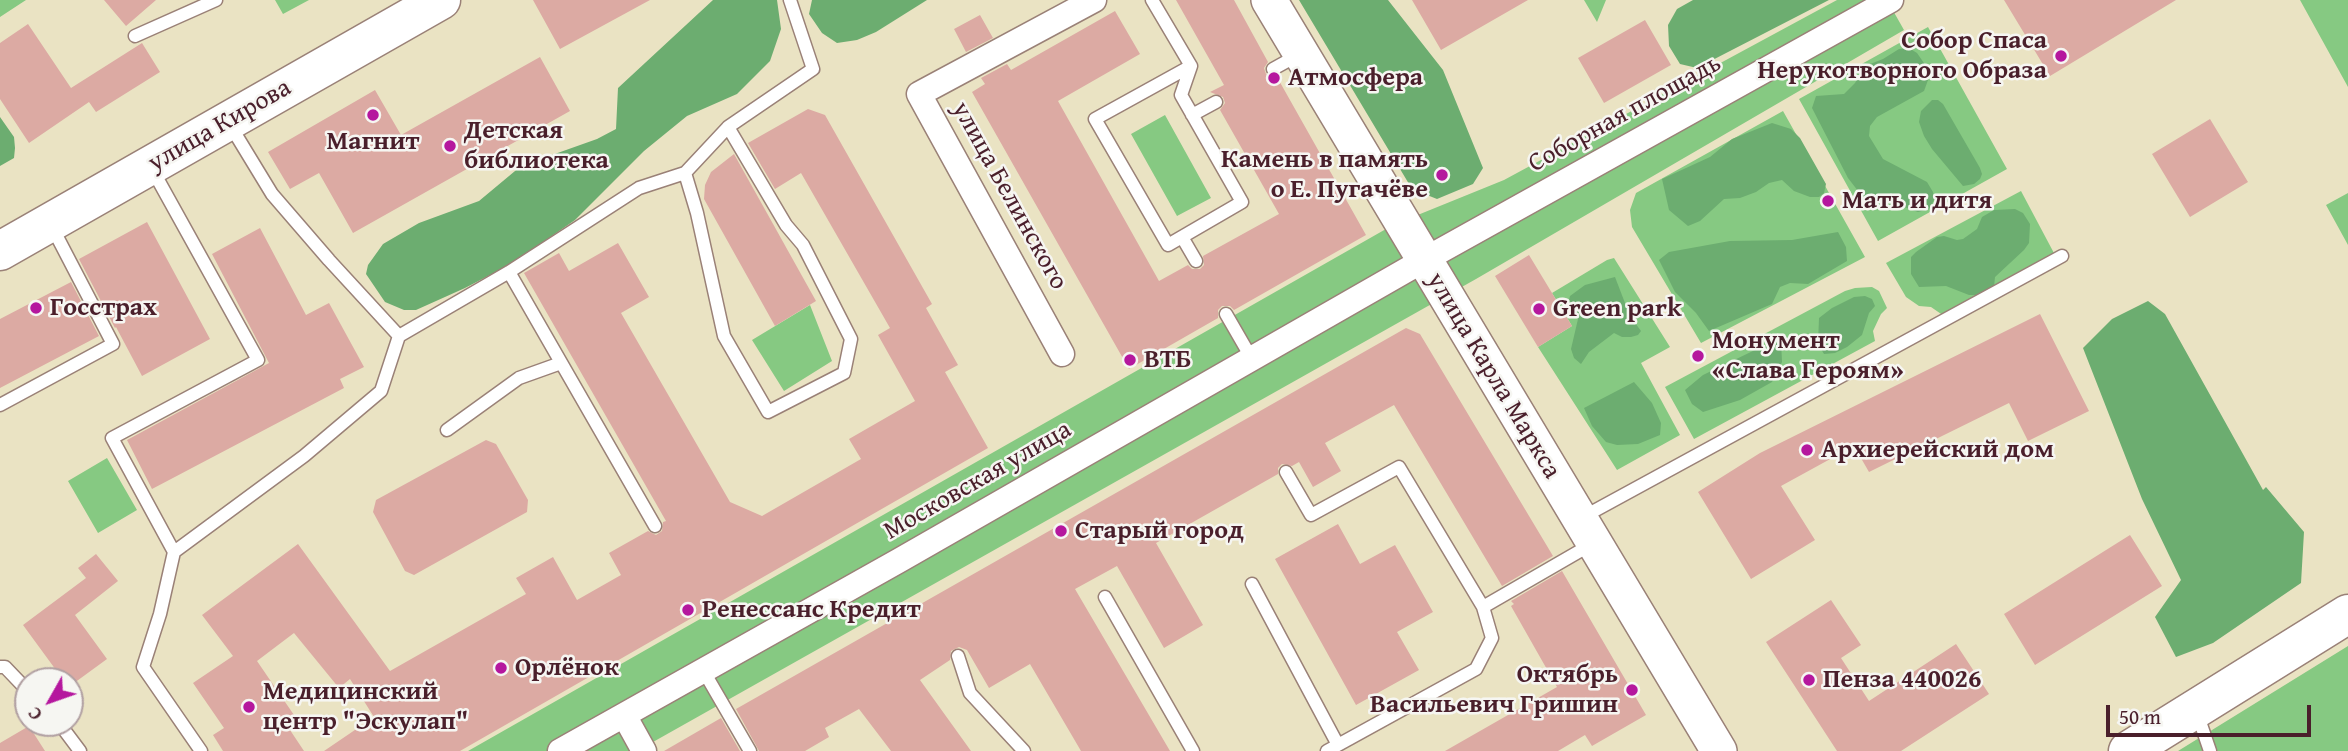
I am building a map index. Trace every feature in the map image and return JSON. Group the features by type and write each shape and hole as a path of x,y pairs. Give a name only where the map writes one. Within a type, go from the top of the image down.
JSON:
{"main road":[{"name":"улица Кирова","path":"0,251 441,0"},
{"name":"улица Карла Маркса","path":"1269,0 1287,61 1424,260 1719,751"},
{"path":"2128,751 2348,614"}],"street":[{"name":"улица Белинского","path":"1062,354 919,94 1094,0"},
{"name":"Соборная площадь","path":"1424,260 1891,0"},
{"name":"Московская улица","path":"560,751 1424,260"},
{"path":"624,715 644,751"}],"lane":[{"path":"135,36 216,0"},
{"path":"201,751 143,667 160,614 174,552 304,456 381,391 399,336 509,272 639,188 685,173 728,127 813,69 790,0"},
{"path":"1152,0 1191,66 1181,95 1242,202 1167,245 1095,118 1191,66"},
{"path":"1192,116 1216,102"},
{"path":"228,122 272,194 399,336"},
{"path":"685,173 697,213 724,336 768,412 844,373 851,339 803,245 786,225 728,127"},
{"path":"150,166 258,360 111,438 174,552"},
{"path":"0,405 113,344 50,223"},
{"path":"1182,237 1196,261"},
{"path":"1483,607 1586,531 2062,256"},
{"path":"509,272 655,526"},
{"path":"1226,314 1252,359"},
{"path":"447,430 519,378 561,363"},
{"path":"1252,584 1332,748 1476,669 1492,638 1483,607 1399,467 1311,515 1286,472"},
{"path":"1105,597 1193,751"},
{"path":"958,656 970,693 1024,751"},
{"path":"0,667 5,667 14,676"},
{"path":"704,670 750,751"},
{"path":"2195,709 2210,751"}],"green space":[{"path":"0,0 26,0 0,17"},
{"path":"275,0 309,0 283,14"},
{"path":"713,0 777,0 781,29 770,61 737,94 687,116 644,151 575,220 513,263 416,310 404,310 385,302 366,274 368,265 383,244 419,223 479,201 521,166 597,139 616,129 618,88"},
{"path":"812,0 927,0 876,32 857,40 837,43 822,33 809,14"},
{"path":"1299,0 1388,0 1443,70 1483,168 1473,184 1437,199 1412,189"},
{"path":"1584,0 1606,0 1597,22"},
{"path":"1693,0 1829,0 1697,68 1680,64 1669,46 1668,25 1677,9"},
{"path":"1837,0 1887,0 1904,30 1476,279 637,751 468,751 1393,225 1504,180"},
{"path":"2300,0 2348,0 2348,87"},
{"path":"1928,27 2007,169 1878,241 1799,99"},
{"path":"1909,48 1917,53 1926,66 1928,80 1924,91 1877,117 1870,126 1869,136 1883,159 1927,182 1934,200 1929,209 1918,212 1885,200 1865,200 1848,178 1812,108 1816,96 1844,94 1855,83 1865,66 1899,49"},
{"path":"1932,100 1943,104 1980,168 1982,174 1974,184 1963,186 1924,136 1919,122 1921,111"},
{"path":"1783,111 1865,257 1701,343 1632,227 1630,210 1636,193"},
{"path":"1165,115 1211,198 1177,216 1131,134"},
{"path":"0,117 14,137 15,148 14,158 0,166"},
{"path":"1772,123 1791,129 1800,138 1826,184 1824,193 1819,197 1810,197 1794,191 1782,180 1769,183 1740,198 1724,199 1700,221 1688,226 1669,210 1662,179 1710,157 1732,139"},
{"path":"2021,191 2055,255 1944,316 1931,307 1919,306 1906,297 1886,263"},
{"path":"2348,193 2348,245 2326,205"},
{"path":"2015,209 2023,213 2030,224 2029,243 1995,277 1994,287 1979,295 1969,295 1946,286 1919,287 1911,274 1911,257 1916,252 1937,237 1963,239 1977,229 1982,217 1994,210"},
{"path":"1838,232 1846,247 1847,261 1808,284 1790,283 1780,287 1772,304 1709,331 1675,292 1659,260 1669,252 1730,241 1792,240"},
{"path":"1614,258 1670,347 1641,363 1680,435 1617,470 1538,347 1572,326 1552,293"},
{"path":"1615,277 1630,316 1641,331 1631,337 1614,333 1589,352 1581,364 1574,358 1571,349 1578,319 1568,304 1570,296 1585,285"},
{"path":"1872,287 1879,291 1887,308 1873,331 1875,341 1694,439 1665,387 1845,291"},
{"path":"1865,296 1872,299 1875,306 1869,313 1862,335 1835,353 1824,354 1818,344 1819,318 1854,297"},
{"path":"2148,301 2165,314 2263,490 2266,487 2304,532 2301,583 2213,643 2176,657 2155,617 2181,580 2142,499 2083,348 2112,319"},
{"path":"810,305 832,361 784,391 752,340"},
{"path":"1781,341 1782,362 1772,382 1740,400 1703,412 1692,404 1685,390 1703,375 1755,350"},
{"path":"1634,382 1652,403 1661,423 1660,435 1638,444 1617,445 1606,442 1592,426 1584,408"},
{"path":"107,458 137,510 98,533 68,481"},
{"path":"2348,646 2348,751 2178,751"}],"building":[{"path":"104,0 156,0 126,26"},
{"path":"533,0 650,0 560,49"},
{"path":"1176,0 1234,0 1268,62 1264,68 1266,74 1272,78 1277,77 1366,235 1234,310 1230,306 1222,306 1218,310 1218,318 1129,369 972,92 985,84 981,78 1007,64 1011,70 1115,11 1140,54 1058,101 1159,281 1188,265 1192,269 1200,269 1204,265 1203,256 1279,214 1220,110 1225,103 1223,97 1210,92 1224,85"},
{"path":"1412,0 1528,0 1441,50"},
{"name":"Собор Спаса Нерукотворного Образа","path":"2004,0 2176,0 2050,76"},
{"path":"980,15 993,38 966,52 954,29"},
{"path":"1645,20 1671,65 1604,103 1578,58"},
{"path":"28,24 71,88 142,43 160,72 96,112 89,102 29,143 0,99 0,43"},
{"path":"540,57 570,111 353,233 319,173 290,189 268,152 375,90 401,135"},
{"path":"808,109 825,115 932,304 926,308 958,365 945,372 988,448 460,751 324,751 374,717 350,679 339,688 294,633 257,661 294,715 284,721 304,751 223,751 213,735 224,728 193,683 233,656 202,615 298,544 390,671 526,594 516,578 553,557 577,600 621,575 609,553 648,531 656,535 662,531 663,522 666,521 524,273 559,253 569,271 618,243 649,297 621,313 730,502 762,516 861,459 849,439 915,401 878,335 890,328 801,173 775,189 748,143"},
{"path":"2210,119 2248,182 2190,217 2152,154"},
{"path":"734,154 816,301 775,326 704,199 705,185 711,172"},
{"path":"147,222 210,339 142,376 79,259"},
{"path":"260,228 306,315 329,303 364,367 340,379 344,388 152,489 127,440 269,363 212,254"},
{"name":"Green park","path":"1529,255 1572,326 1538,347 1495,276"},
{"path":"71,282 99,336 0,388 0,319"},
{"name":"Архиерейский дом","path":"2040,314 2089,411 2028,441 2009,403 1869,472 1854,446 1781,486 1815,540 1751,579 1698,492 1760,453"},
{"path":"1406,328 1420,334 1553,556 1502,586 1394,405 1325,443 1341,471 1313,487 1299,462 1292,466 1282,464 1278,468 1278,474 1156,543 1203,625 1164,648 1117,566 1075,589 1170,751 1081,751 1030,664 989,688 967,650 959,647 951,651 950,660 920,680 971,751 891,751 859,709 825,728 829,737 805,751 759,751 736,709"},
{"path":"486,440 496,444 528,500 527,512 414,575 405,571 373,512 376,500"},
{"path":"1338,524 1360,564 1395,545 1433,612 1397,632 1419,670 1356,705 1275,559"},
{"path":"2130,535 2162,586 2035,665 2004,614"},
{"path":"96,554 118,581 75,615 107,659 84,676 84,667 54,667 23,625 86,578 78,568"},
{"path":"1562,571 1646,715 1592,746 1585,735 1558,751 1445,751 1557,687 1511,606 1514,604 1511,601"},
{"path":"1831,600 1861,645 1841,658 1869,701 1956,644 1989,694 1901,751 1837,751 1766,642"},
{"path":"721,718 740,751 664,751"},
{"path":"14,735 14,737 36,737 45,751 0,751 0,743"}],"place":[{"name":"Собор Спаса Нерукотворного Образа","path":"2061,56"},
{"name":"Атмосфера","path":"1274,78"},
{"name":"Магнит","path":"373,115"},
{"name":"Детская библиотека","path":"450,146"},
{"name":"Камень в память о Е. Пугачёве","path":"1442,175"},
{"name":"Мать и дитя","path":"1828,201"},
{"name":"Госстрах","path":"36,308"},
{"name":"Green park","path":"1539,309"},
{"name":"Монумент «Слава Героям»","path":"1698,356"},
{"name":"ВТБ","path":"1130,360"},
{"name":"Архиерейский дом","path":"1807,450"},
{"name":"Старый город","path":"1061,531"},
{"name":"Ренессанс Кредит","path":"688,610"},
{"name":"Орлёнок","path":"501,668"},
{"name":"Пенза 440026","path":"1809,680"},
{"name":"Октябрь Васильевич Гришин","path":"1632,690"},
{"name":"Медицинский центр \"Эскулап\"","path":"249,707"}]}
